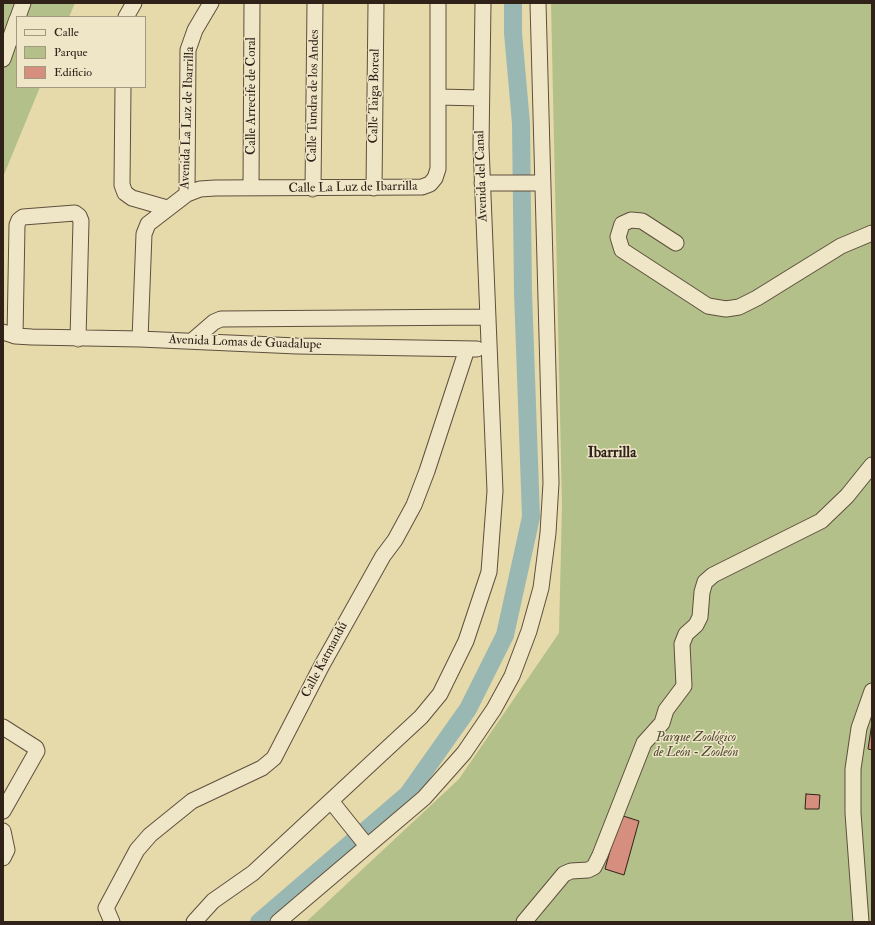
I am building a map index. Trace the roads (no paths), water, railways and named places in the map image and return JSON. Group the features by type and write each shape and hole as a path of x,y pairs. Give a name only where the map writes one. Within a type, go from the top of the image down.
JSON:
{"street":[{"path":"18,16 23,3"},
{"path":"127,16 134,3"},
{"name":"Avenida La Luz de Ibarrilla","path":"140,339 144,234 148,224 187,194 188,50 195,30 211,3"},
{"name":"Calle Arrecife de Coral","path":"252,3 252,188"},
{"name":"Calle Tundra de los Andes","path":"313,189 315,3"},
{"name":"Calle Taiga Boreal","path":"374,188 376,3"},
{"name":"Calle La Luz de Ibarrilla","path":"187,194 200,189 422,187 430,184 435,178 438,169 438,3"},
{"name":"Avenida del Canal","path":"194,922 213,901 253,873 334,804 421,718 440,694 466,641 489,572 494,491 482,183 481,98 483,3"},
{"path":"278,922 364,841 424,798 464,753 494,709 512,676 529,631 541,588 548,533 551,483 539,183 538,3"},
{"path":"3,59 16,21"},
{"path":"123,88 122,185 125,193 132,198 167,208"},
{"path":"438,97 481,98"},
{"path":"482,183 539,183"},
{"path":"9,334 17,225 19,220 23,217 75,213 79,216 81,221 78,339"},
{"path":"676,243 642,221 631,220 622,224 618,237 622,250 708,306 726,309 739,307 757,298 841,246 872,233"},
{"path":"192,341 214,322 221,319 487,317"},
{"name":"Avenida Lomas de Guadalupe","path":"9,334 78,339 140,339 297,346 488,349"},
{"name":"Calle Katmandú","path":"112,922 106,908 137,850 150,835 192,801 262,768 274,758 322,664 414,505 427,471 467,349"},
{"path":"524,922 564,874 571,871 588,870 594,867 644,743 662,722 666,710 684,686 682,644 686,634 696,625 700,617 702,592 705,582 712,575 821,522 848,496 872,465"},
{"path":"862,922 852,813 853,769 859,728 872,691"},
{"path":"3,727 36,748 37,755 3,811"},
{"path":"334,804 364,841"},
{"path":"3,831 7,850 3,858"}],"waterway":[{"path":"259,922 408,794 468,709 505,635 531,517 523,292 521,123 513,33 513,3"}],"district":[{"name":"Ibarrilla","path":"612,454"}],"park label":[{"name":"Parque Zoológico de León - Zooleón","path":"696,746"}]}
